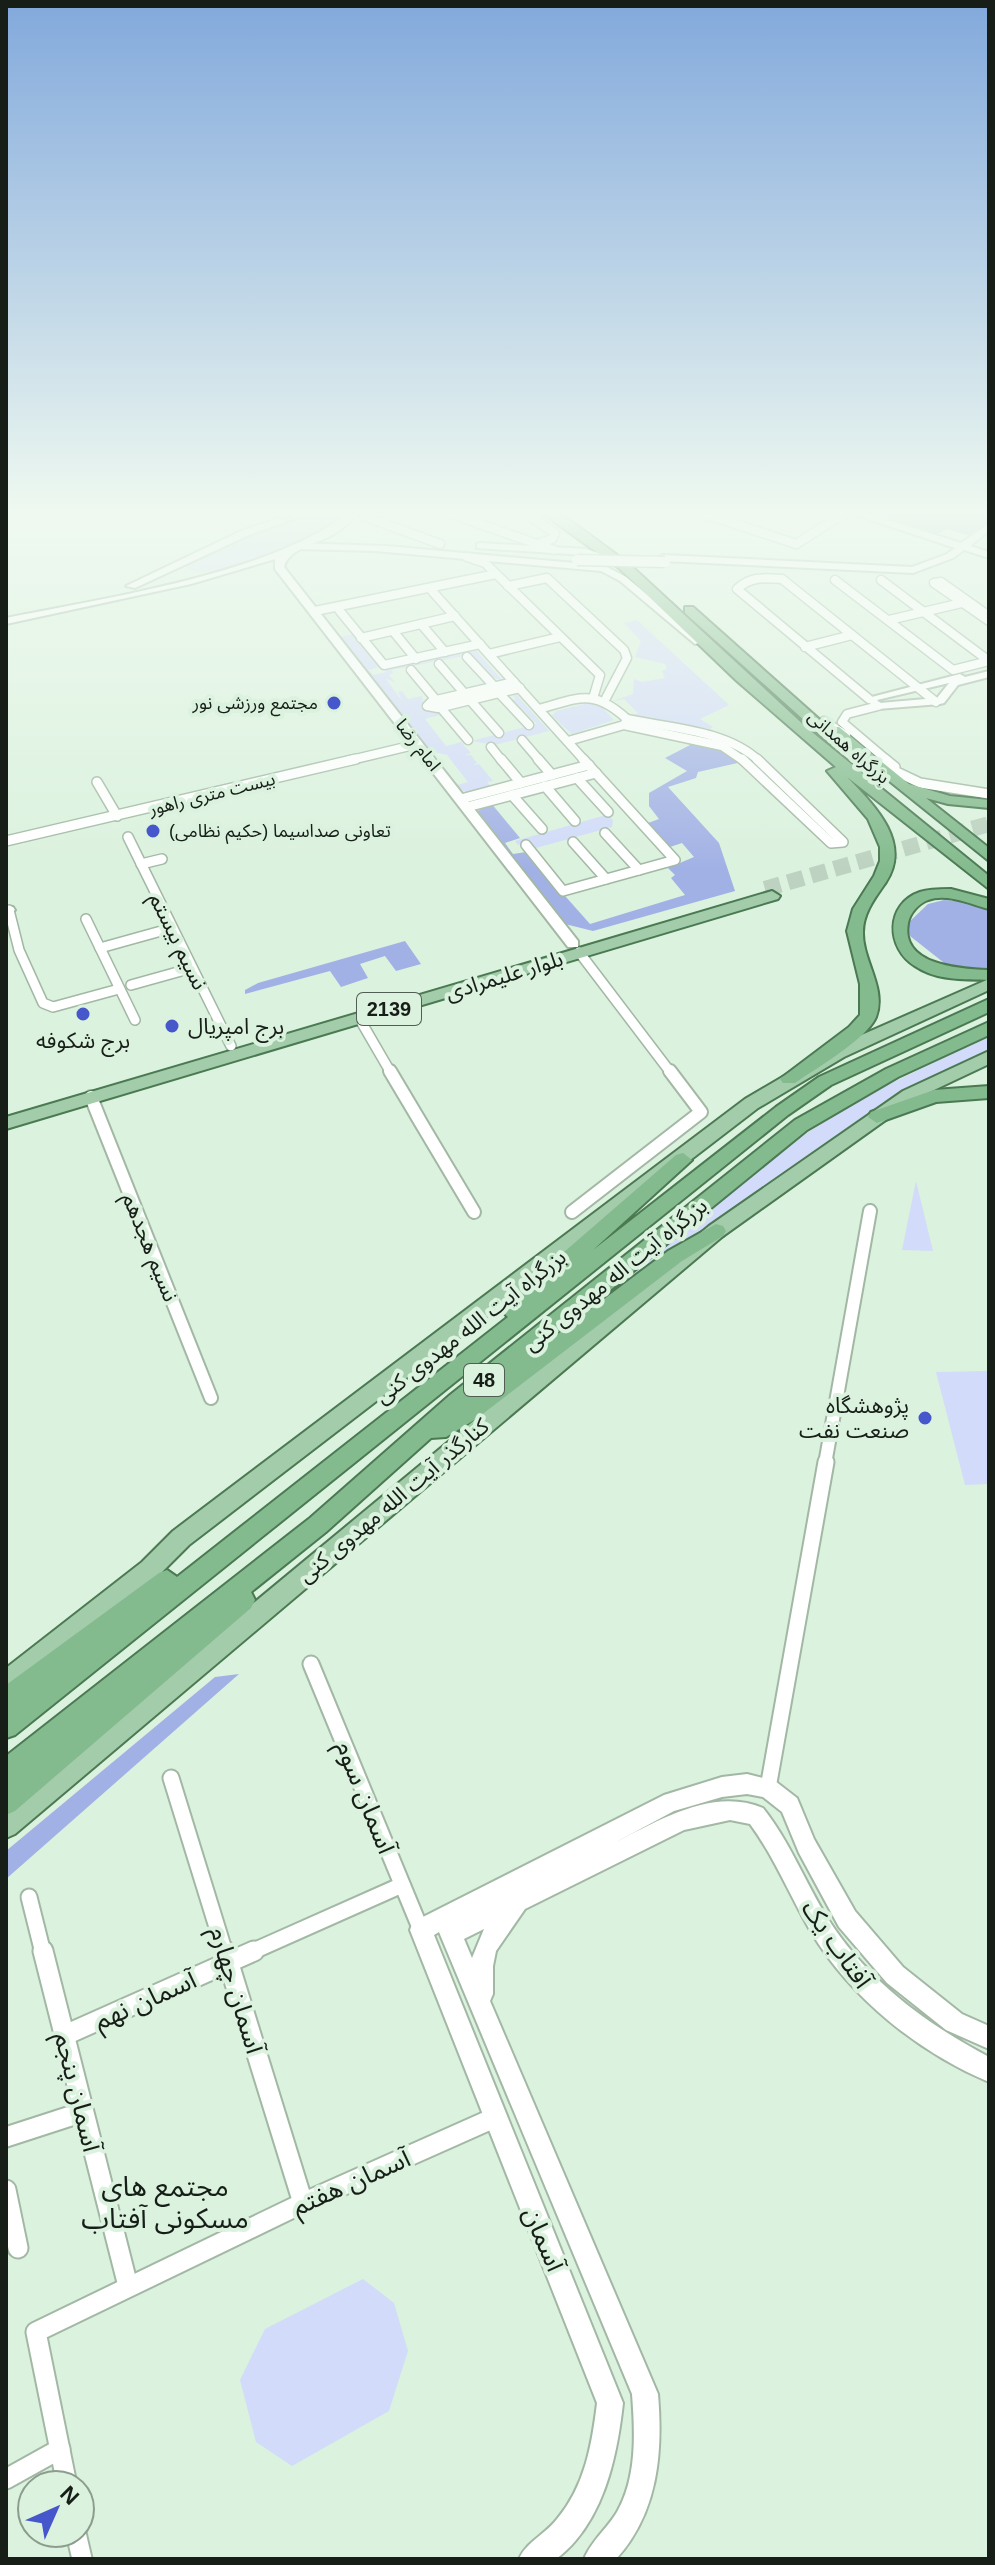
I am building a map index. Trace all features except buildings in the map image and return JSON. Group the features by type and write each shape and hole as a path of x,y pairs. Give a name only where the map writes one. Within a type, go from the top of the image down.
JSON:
{"highway":[{"name":"بزرگراه همدانی","path":"689,630 897,811 989,884"},
{"name":"بزرگراه همدانی","path":"712,630 899,798 989,868"},
{"path":"775,686 824,721 875,767 989,856"},
{"path":"752,687 834,771 876,820 888,846 883,875 861,908 855,927 856,946 867,977 868,1016 855,1031 789,1079"},
{"path":"875,767 927,795 989,804"},
{"path":"834,771 989,895"},
{"path":"989,904 957,893 935,894 905,909 896,924 899,941 925,963 956,975 989,975"},
{"name":"بزرگراه آیت الله مهدوی کنی","path":"6,1726 738,1144 825,1081 989,1005"},
{"name":"بزرگراه آیت اله مهدوی کنی","path":"6,1772 318,1525 458,1401 801,1125 878,1080 989,1028"},
{"path":"877,1117 934,1096 989,1092"},
{"path":"449,1372 535,1287 683,1160"},
{"path":"401,1454 468,1413 675,1256 716,1231"},
{"path":"6,1802 225,1616 298,1550 318,1525"},
{"path":"6,1700 177,1573 239,1538"}],"main road":[{"name":"امام رضا","path":"329,630 576,948"},
{"name":"بلوار علیمرادی","path":"6,1111 769,893"},
{"name":"بلوار علیمرادی","path":"6,1123 359,1018 576,948"},
{"path":"6,1683 150,1569 181,1538 641,1187 683,1160 740,1112 789,1079 989,984"},
{"name":"کنارگذر آیت الله مهدوی کنی","path":"6,1825 716,1231 919,1090 989,1057"}],"street":[{"path":"354,630 384,665 480,644"},
{"path":"361,638 398,630"},
{"path":"426,630 445,652"},
{"path":"467,630 675,860 563,891 526,845"},
{"path":"553,630 600,675 594,695"},
{"path":"602,630 624,650 627,658 606,698"},
{"path":"685,630 716,655"},
{"path":"785,630 874,703 936,702 946,697 954,683 989,672"},
{"path":"845,630 936,702"},
{"path":"901,630 953,670 989,661"},
{"path":"947,630 989,661"},
{"path":"393,631 416,659"},
{"path":"805,647 852,635"},
{"path":"489,654 560,637"},
{"path":"467,657 529,725"},
{"path":"439,664 499,733"},
{"path":"411,670 468,740"},
{"path":"949,791 895,767 842,722 844,716 918,688 989,672"},
{"path":"438,704 517,685"},
{"path":"539,709 594,695 606,698 626,722 722,746 738,755 831,843 842,843 843,840 748,750 727,740 626,722 568,741"},
{"path":"824,721 885,768 913,781 949,791 989,794"},
{"path":"522,740 552,775"},
{"name":"بیست متری راهور","path":"6,841 418,744"},
{"path":"491,747 521,783"},
{"path":"464,803 521,783 593,769"},
{"path":"464,803 512,795 577,778 593,769"},
{"path":"763,779 775,776"},
{"path":"577,778 608,812"},
{"path":"97,782 117,816"},
{"path":"545,786 575,821"},
{"path":"512,795 542,829"},
{"path":"605,833 639,870"},
{"name":"نسیم بیستم","path":"128,837 231,1046"},
{"path":"573,842 606,879"},
{"path":"141,864 162,859"},
{"path":"7,911 19,950 43,1003 53,1007 119,989"},
{"path":"86,919 135,1020"},
{"path":"100,948 172,928"},
{"path":"572,1212 701,1112 576,948"},
{"path":"6,953 19,950"},
{"path":"131,985 192,968"},
{"path":"359,1018 474,1212"},
{"name":"نسیم هجدهم","path":"91,1097 211,1398"},
{"path":"421,1930 448,1926 519,1901 682,1820 730,1810 756,1815 768,1788 870,1211"},
{"name":"آسمان سوم","path":"311,1664 421,1930"},
{"name":"آسمان چهارم","path":"171,1778 303,2203"},
{"path":"448,1926 671,1802 722,1787 747,1784 768,1788"},
{"name":"آفتاب یک","path":"768,1788 790,1805 806,1846 847,1919 895,1975 954,2022 989,2038"},
{"name":"آفتاب یک","path":"756,1815 769,1830 822,1929 873,1995 941,2045 989,2070"},
{"name":"آسمان نهم","path":"63,2036 402,1885"},
{"name":"آسمان پنجم","path":"29,1897 128,2286"},
{"path":"485,2015 479,1970 482,1949 519,1901"},
{"name":"آسمان","path":"448,1926 645,2394 648,2451 634,2514 618,2539 598,2559"},
{"name":"آسمان","path":"421,1930 610,2403 607,2441 588,2499 561,2537 533,2559"},
{"path":"6,2137 83,2112"},
{"name":"آسمان هفتم","path":"60,2449 36,2332 303,2203 494,2118"},
{"path":"6,2190 18,2248"},
{"path":"6,2479 60,2449 64,2469"}],"shaded area":[{"path":"386,630 356,637 380,667 369,670 373,675 386,672 384,669 474,648 503,681 491,677 469,655 392,670 393,674 389,675 395,682 386,679 402,701 398,692 402,691 408,699 422,696 424,709 442,711 444,714 425,719 446,746 461,742 471,753 465,755 471,755 477,763 473,765 479,764 493,781 487,782 491,787 468,793 454,786 468,782 447,755 429,751 339,637"},
{"path":"630,630 647,630 729,705 700,719 713,727 702,728 700,732 631,716 638,713 624,699 610,702 633,694 634,679 642,682 665,678 662,671 667,669 665,664 635,657 641,641"},
{"path":"515,693 549,731 495,745 471,741 537,724 512,700 516,699 512,694"},
{"path":"588,703 600,705 614,720 572,734 552,716 556,711"},
{"path":"692,744 725,749 742,762 698,772 696,778 668,787 719,843 735,891 593,931 565,924 476,812 491,803 520,838 505,843 513,854 526,852 590,924 685,895 671,878 675,875 668,868 694,857 682,843 670,847 648,823 659,819 649,806 649,793 687,771 665,758"},
{"path":"606,815 613,820 612,827 536,848 529,842 518,845 515,841"},
{"path":"944,900 977,903 989,910 989,968 948,966 910,936 907,924 928,904"},
{"path":"405,941 421,964 396,971 385,956 360,964 368,978 341,987 330,971 245,994 245,990 258,983"},
{"path":"989,1036 989,1050 882,1103 510,1371 793,1142 867,1095"},
{"path":"916,1181 933,1251 902,1250"},
{"path":"989,1371 989,1484 965,1485 936,1372"},
{"path":"239,1674 6,1879 6,1851 215,1677"},
{"path":"363,2279 394,2303 408,2351 389,2411 292,2466 256,2442 240,2380 265,2329"}],"tunnel":[{"path":"765,889 989,824"}],"place":[{"name":"مجتمع ورزشی نور","path":"334,703"},
{"name":"تعاونی صداسیما (حکیم نظامی)","path":"153,831"},
{"name":"برج شکوفه","path":"83,1014"},
{"name":"برج امپریال","path":"172,1026"},
{"name":"پژوهشگاه صنعت نفت","path":"925,1418"}],"district":[{"name":"مجتمع های مسکونی آفتاب","path":"165,2202"}]}
